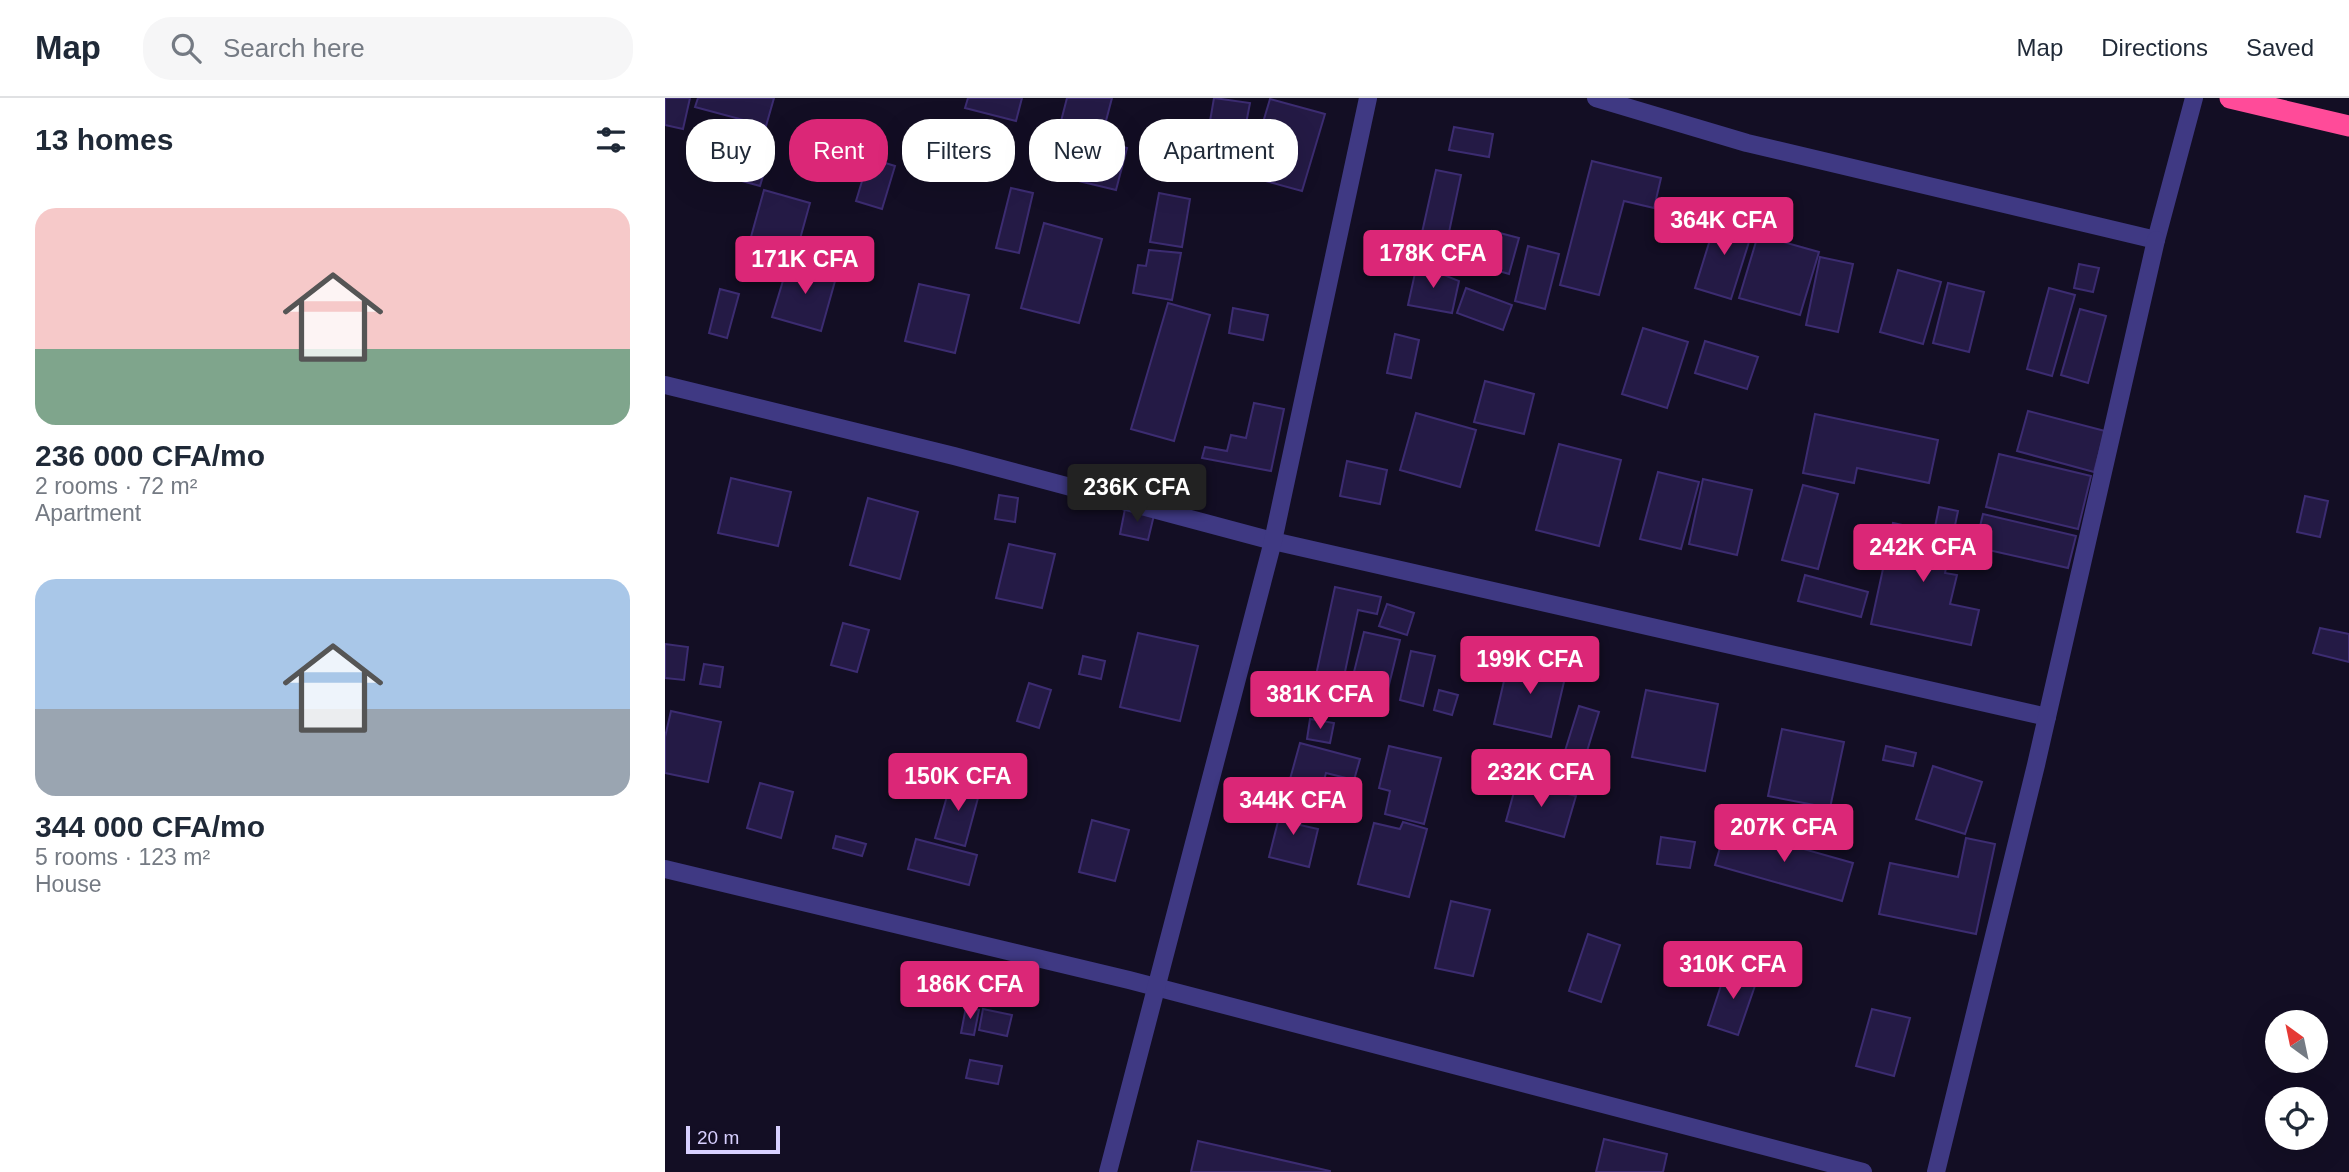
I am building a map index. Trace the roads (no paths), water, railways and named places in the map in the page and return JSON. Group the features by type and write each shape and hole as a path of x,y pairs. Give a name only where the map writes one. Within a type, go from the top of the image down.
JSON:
{"highway":[{"path":"2230,98 2349,126"}],"street":[{"path":"1108,1172 1154,987 1273,541 1368,98"},
{"path":"1596,98 1747,142 1854,166 1931,188 2121,234 2156,240"},
{"path":"1936,1172 2047,717 2156,240 2194,98"},
{"path":"665,386 954,456 1273,541 2047,717"},
{"path":"665,869 1154,987 1863,1172"}]}
